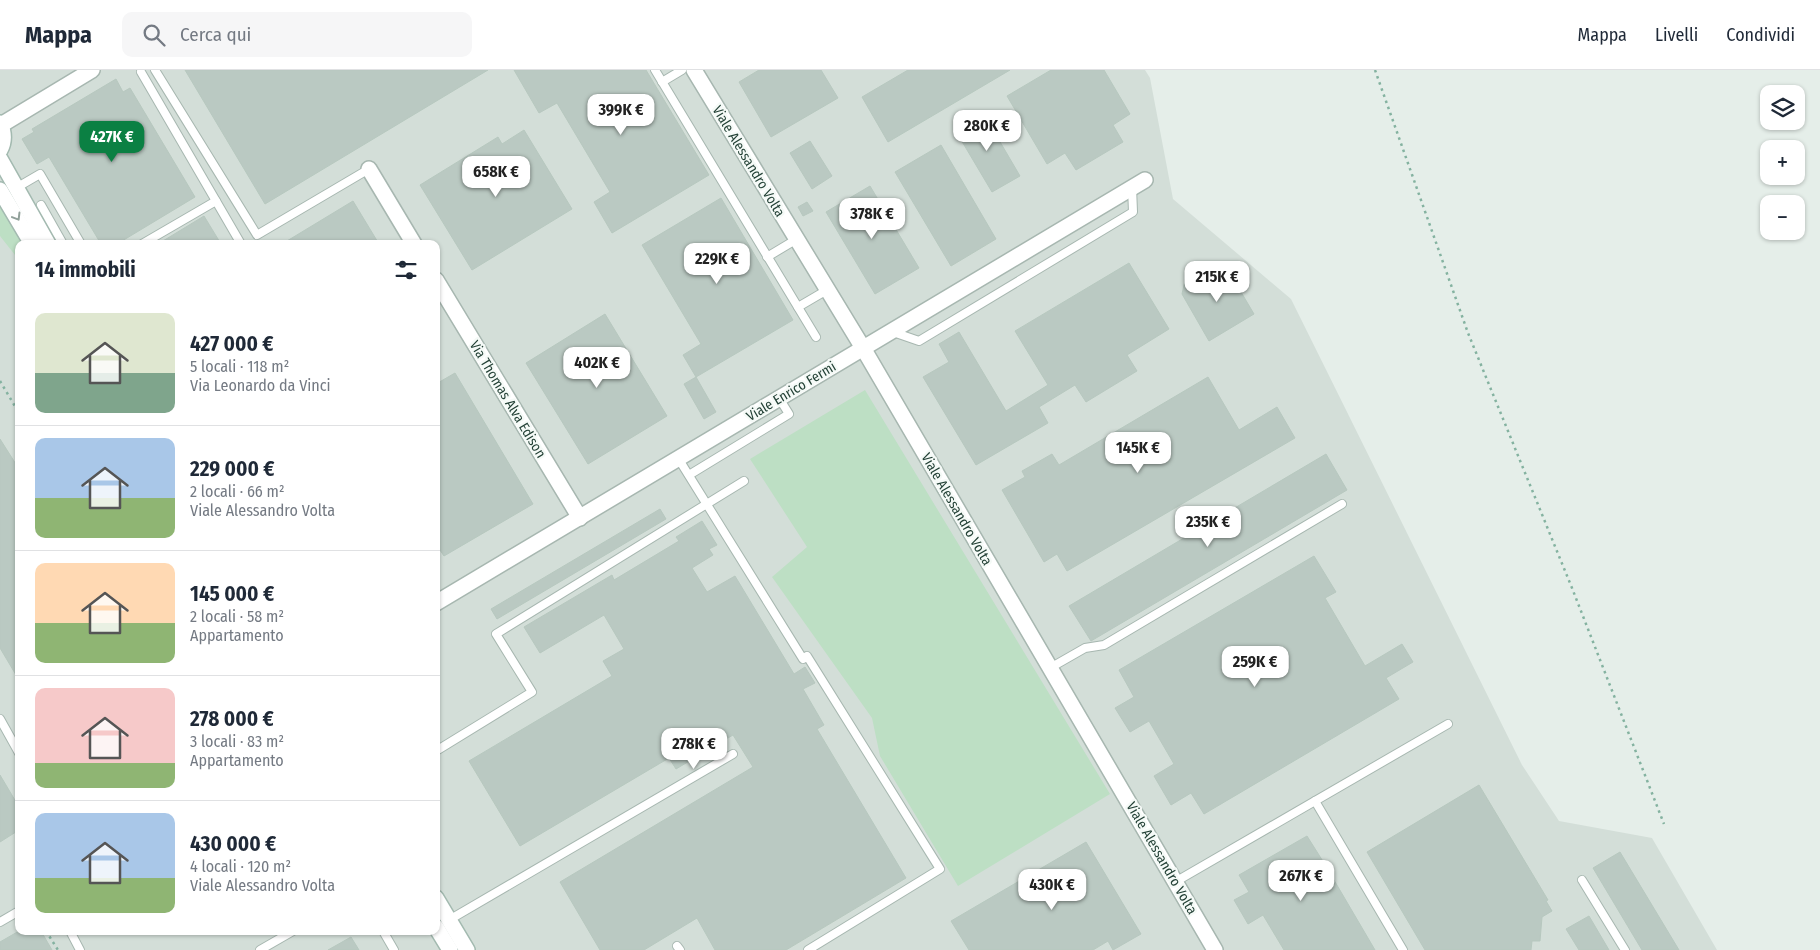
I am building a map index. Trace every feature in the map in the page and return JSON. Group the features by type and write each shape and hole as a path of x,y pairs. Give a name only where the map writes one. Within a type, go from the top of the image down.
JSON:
{"street":[{"path":"0,150 4,140 1,124 92,70"},
{"name":"Viale Alessandro Volta","path":"694,70 863,348 1215,950"},
{"path":"0,159 46,240"},
{"path":"369,169 412,240"},
{"name":"Viale Enrico Fermi","path":"440,601 1139,183"},
{"path":"0,190 30,240"},
{"name":"Via Thomas Alva Edison","path":"440,287 580,518"},
{"path":"443,923 450,950"},
{"path":"443,923 467,950"}],"lane":[{"path":"155,70 257,235 369,169"},
{"path":"655,70 816,337"},
{"path":"662,82 682,70"},
{"path":"141,72 239,240"},
{"path":"16,188 40,174 79,240"},
{"path":"891,331 919,341 1134,212 1139,183"},
{"path":"149,240 216,201"},
{"path":"41,205 61,240"},
{"path":"767,257 797,239"},
{"path":"798,307 828,290"},
{"path":"689,475 788,414 779,398"},
{"path":"678,458 803,658 807,656 940,869 808,950"},
{"path":"440,749 532,692 496,634 744,481"},
{"path":"1050,668 1085,648 1104,644 1342,504"},
{"path":"0,719 15,745"},
{"path":"1175,882 1448,724"},
{"path":"443,923 733,754"},
{"path":"1314,801 1403,950"},
{"path":"1582,880 1625,950"},
{"path":"0,922 15,913"},
{"path":"72,935 80,950"},
{"path":"260,950 286,935"},
{"path":"385,935 394,950"}],"path":[{"path":"1375,70 1468,333 1664,824"},
{"path":"0,381 15,406"},
{"path":"49,935 58,950"}],"shaded area":[{"path":"0,70 1145,70 1150,78 1173,199 1291,299 1522,765 1559,821 1652,838 1717,950 0,950"}],"green space":[{"path":"0,206 20,240 15,240 15,255 0,236"},
{"path":"865,390 1110,794 958,886 880,756 872,718 772,577 807,547 750,459"}],"building":[{"path":"185,70 488,70 265,204"},
{"path":"514,70 646,70 709,175 612,233 594,202 610,192 557,103 539,113"},
{"path":"759,70 821,70 838,98 771,137 739,82"},
{"path":"908,70 1010,70 888,142 862,97"},
{"path":"1051,70 1104,70 1130,114 1113,125 1123,142 1076,170 1065,153 1047,164 1007,96"},
{"path":"116,79 123,92 130,88 195,197 124,240 99,240 49,157 37,164 22,139 34,132 32,129"},
{"path":"982,111 1020,176 992,192 954,128"},
{"path":"524,130 572,209 472,270 420,185 498,137 502,144"},
{"path":"810,141 832,176 812,189 790,153"},
{"path":"941,145 996,239 951,266 895,172"},
{"path":"870,186 919,268 875,294 826,212"},
{"path":"721,198 793,320 696,377 683,355 701,344 642,245"},
{"path":"353,201 377,240 289,240"},
{"path":"807,202 813,211 803,216 798,207"},
{"path":"204,216 219,240 165,240"},
{"path":"1129,263 1169,329 1127,355 1137,371 1086,402 1075,385 1039,407 1048,423 976,465 923,377 949,362 939,344 959,332 1006,411 1048,385 1015,331"},
{"path":"1225,265 1254,314 1209,341 1182,294 1186,276 1192,287 1217,273 1215,270"},
{"path":"605,314 667,416 588,464 526,363"},
{"path":"455,373 533,504 444,556 440,550 440,382"},
{"path":"696,377 716,412 704,419 684,384"},
{"path":"1208,377 1239,430 1277,407 1295,438 1067,571 1057,554 1044,562 1002,490 1025,477 1022,471 1052,454 1059,465"},
{"path":"0,439 15,463 15,673 0,648"},
{"path":"1326,454 1347,490 1091,641 1069,606"},
{"path":"660,509 666,519 497,619 491,609"},
{"path":"702,521 717,545 709,549 713,555 692,568 707,592 735,576 794,674 805,667 815,683 803,689 824,725 817,729 906,878 786,950 715,950 697,918 644,950 600,950 560,882 753,767 733,735 676,769 669,758 520,846 469,761 612,676 603,661 624,649 604,615 540,653 524,627 612,575 614,580 679,541 676,537"},
{"path":"1314,556 1336,592 1325,598 1365,666 1402,644 1413,662 1386,678 1399,699 1204,814 1191,793 1171,805 1154,776 1174,764 1149,721 1130,732 1115,708 1134,697 1119,670"},
{"path":"0,775 15,800 15,833 0,842"},
{"path":"1479,785 1548,900 1546,901 1552,911 1542,917 1540,941 1532,941 1531,950 1425,950 1367,852"},
{"path":"1307,836 1375,950 1284,950 1263,915 1248,924 1234,900 1249,892 1239,875"},
{"path":"1086,842 1141,934 1113,950 1108,941 1093,950 969,950 951,921"},
{"path":"1620,852 1679,950 1642,950 1593,868"},
{"path":"1589,916 1609,950 1579,950 1566,929"},
{"path":"15,933 15,935 43,935 52,950 0,950 0,942"},
{"path":"351,937 359,950 328,950"}]}
